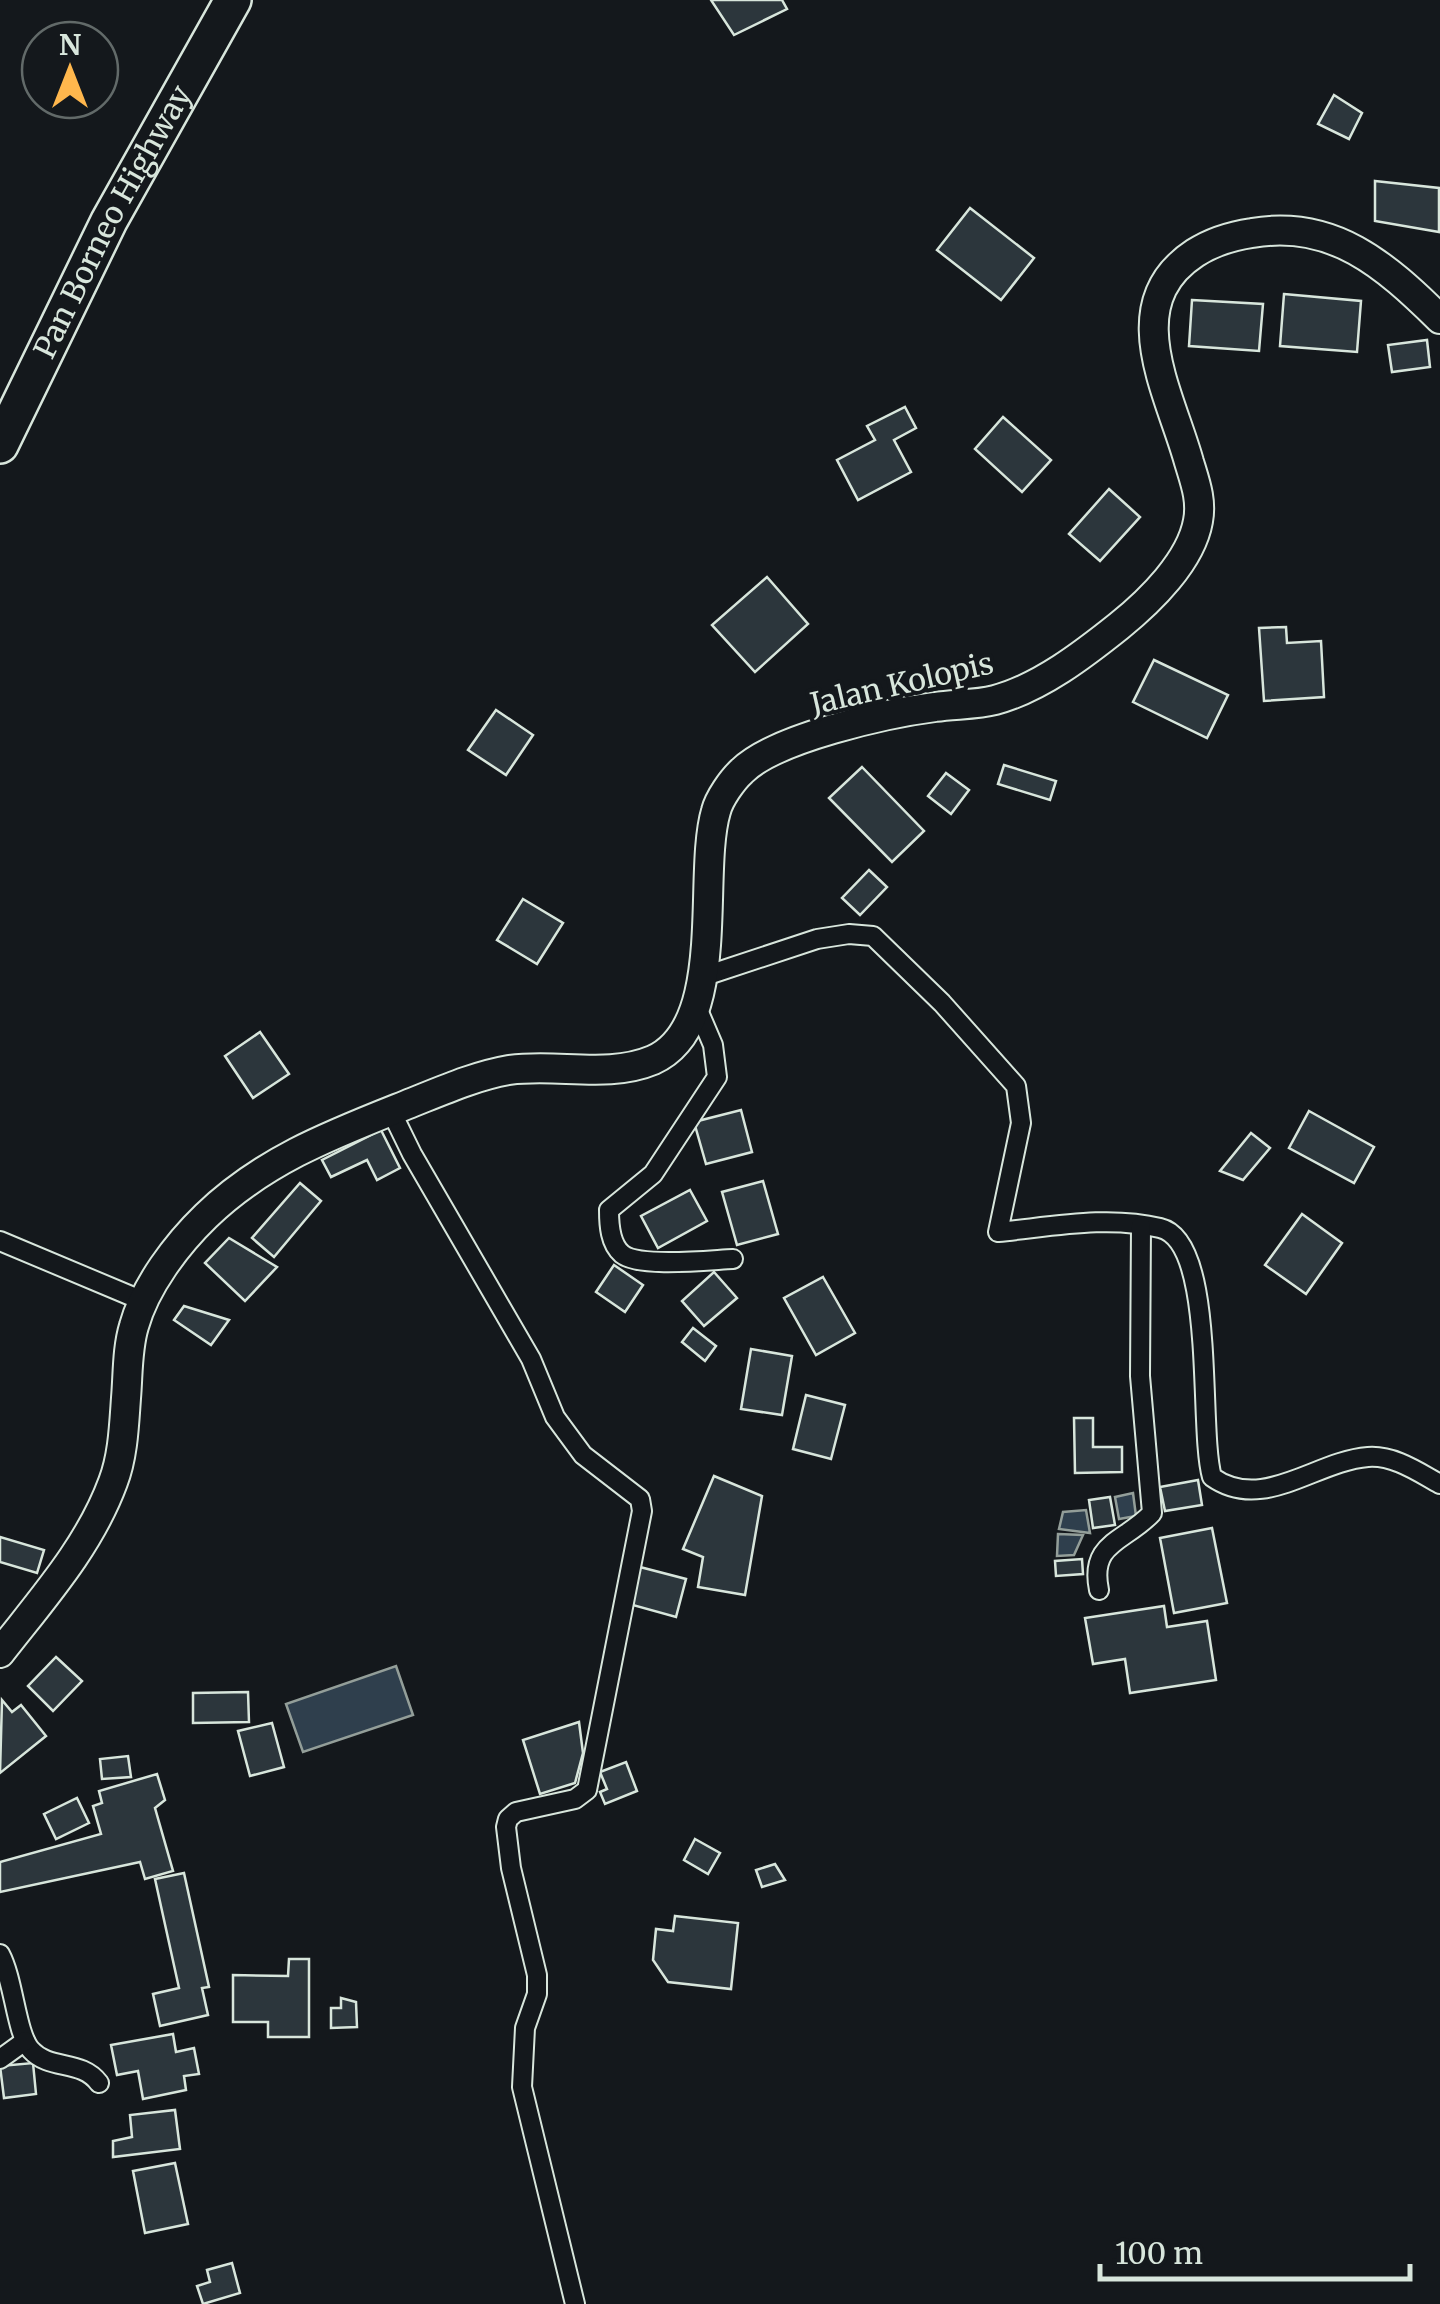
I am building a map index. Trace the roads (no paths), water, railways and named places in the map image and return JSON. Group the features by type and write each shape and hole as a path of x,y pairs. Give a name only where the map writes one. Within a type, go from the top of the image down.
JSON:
{"highway":[{"name":"Pan Borneo Highway","path":"0,446 108,222 233,0"}],"street":[{"name":"Jalan Kolopis","path":"0,1653 70,1564 97,1518 116,1475 132,1330 143,1301 170,1258 204,1218 234,1192 313,1142 475,1079 507,1070 622,1068 658,1058 686,1030 699,990 716,807 744,768 836,727 900,712 992,700 1023,688 1122,624 1187,552 1198,522 1199,498 1156,361 1152,317 1158,296 1178,264 1232,236 1283,227 1314,231 1344,242 1375,263 1411,290 1440,319"},
{"path":"733,1259 629,1259 618,1252 612,1237 609,1210 653,1174 718,1077 699,990 817,939 848,934 873,936 942,1003 1016,1086 1020,1123 998,1232 1109,1222 1172,1233 1181,1244 1196,1286 1212,1477 1232,1488 1266,1489 1366,1457 1387,1458 1440,1484"},
{"path":"391,1111 531,1359 555,1417 583,1455 640,1499 642,1511 587,1790 575,1799 516,1812 506,1827 537,1975 537,1994 524,2028 522,2087 575,2304"},
{"path":"1100,1590 1095,1568 1103,1551 1152,1514 1140,1376 1141,1226"},
{"path":"0,1241 143,1301"},
{"path":"0,1954 12,1978 25,2041 40,2058 82,2068 99,2084"},
{"path":"0,2059 25,2041"}],"water":[{"path":"1133,1493 1136,1516 1119,1519 1115,1497"},
{"path":"1086,1510 1090,1533 1059,1529 1063,1512"},
{"path":"1058,1534 1083,1535 1074,1555 1057,1556"},
{"path":"396,1666 413,1715 303,1752 286,1704"}]}
